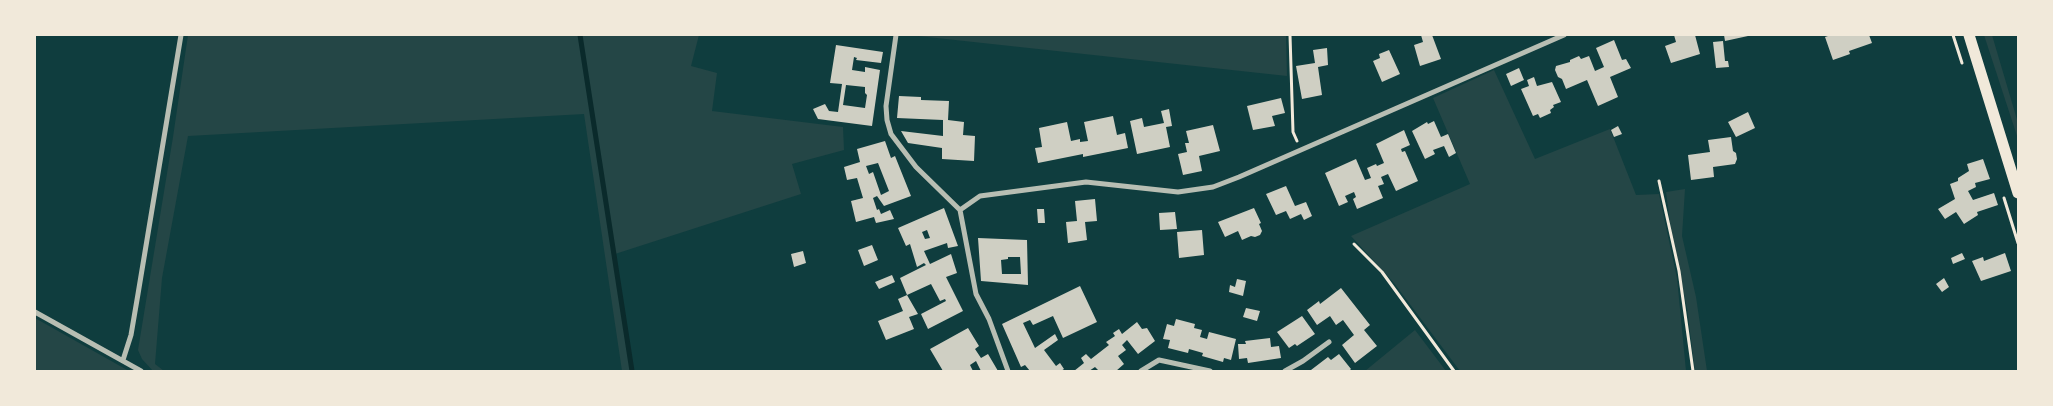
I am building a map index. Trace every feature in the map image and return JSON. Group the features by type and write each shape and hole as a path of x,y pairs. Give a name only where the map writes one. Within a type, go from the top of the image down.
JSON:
{"main road":[{"path":"1969,35 2018,193"}],"street":[{"path":"123,360 138,294 181,35"},
{"path":"896,35 886,106 891,134 916,168 960,210 976,294 987,314 1008,371"},
{"path":"960,210 980,196 1086,182 1178,192 1202,190 1239,178 1564,35"},
{"path":"35,312 141,371"},
{"path":"1285,371 1329,342"},
{"path":"1140,371 1159,360 1210,371"}],"path":[{"path":"1290,35 1292,132 1301,150"},
{"path":"1659,181 1679,271 1693,371"},
{"path":"1354,244 1382,272 1454,371"}],"shaded area":[{"path":"188,35 699,35 691,66 717,73 712,111 843,127 844,150 792,164 801,194 615,254 633,371 622,371 584,114 188,136 162,278 155,364 164,371 153,371 142,359 138,350"},
{"path":"909,35 1286,35 1287,76"},
{"path":"1984,35 1992,35 2018,123 2018,139"},
{"path":"1494,70 1535,159 1610,129 1636,195 1659,194 1677,278 1686,371 1460,371 1394,283 1351,236 1470,184 1433,98"},
{"path":"1685,189 1682,236 1696,297 1707,371 1695,371 1687,308 1672,238 1666,192"},
{"path":"35,318 58,331 129,371 35,371"},
{"path":"1415,330 1446,371 1365,371"}],"building":[{"path":"1421,35 1432,35 1441,59 1420,66 1414,45 1423,42"},
{"path":"1674,35 1695,35 1700,54 1671,63 1665,46 1676,42"},
{"path":"1724,35 1748,35 1748,36 1725,41"},
{"path":"1831,35 1869,35 1872,43 1849,51 1850,54 1833,60 1825,37"},
{"path":"1614,40 1622,60 1626,59 1631,68 1610,77 1618,97 1598,106 1587,80 1566,89 1562,79 1558,77 1555,70 1556,66 1570,62 1570,60 1579,56 1581,59 1589,56 1595,71 1604,67 1596,48"},
{"path":"1723,41 1725,61 1728,61 1729,67 1716,68 1713,42"},
{"path":"836,45 883,52 881,63 856,60 857,58 854,57 852,70 865,72 865,67 880,70 872,126 818,119 813,109 825,104 829,111 838,112 842,84 830,83","holes":["846,85 865,87 867,95 865,108 843,105"]},
{"path":"1327,48 1328,65 1318,67 1322,95 1302,99 1296,66 1315,63 1313,50"},
{"path":"1389,50 1400,74 1382,82 1373,61 1380,58 1379,54"},
{"path":"1519,68 1524,80 1511,86 1506,74"},
{"path":"1534,77 1537,86 1552,82 1561,102 1553,105 1554,107 1550,110 1551,113 1540,118 1538,114 1533,116 1521,89 1529,86 1527,80"},
{"path":"899,96 921,97 921,100 949,101 948,120 964,122 963,135 975,136 974,161 942,159 942,148 908,143 901,131 943,136 943,120 897,118"},
{"path":"1281,98 1285,113 1272,116 1275,126 1253,130 1247,106"},
{"path":"1169,109 1172,126 1166,127 1170,147 1137,154 1130,121 1142,118 1144,127 1164,123 1161,111"},
{"path":"1748,112 1755,128 1736,137 1728,122"},
{"path":"1113,116 1117,135 1125,133 1128,148 1038,163 1035,148 1042,147 1039,128 1067,122 1071,141 1080,139 1080,142 1088,141 1084,122"},
{"path":"1434,121 1441,137 1448,134 1456,153 1449,157 1444,146 1433,150 1435,154 1425,159 1412,131 1427,122 1428,124"},
{"path":"1213,125 1220,151 1199,156 1202,171 1183,175 1178,154 1187,152 1185,143 1189,143 1186,131"},
{"path":"1618,126 1622,134 1614,137 1611,130"},
{"path":"1404,130 1410,145 1401,149 1402,152 1405,151 1418,181 1396,191 1388,174 1381,177 1384,184 1378,186 1383,198 1357,209 1353,199 1356,197 1354,192 1345,196 1348,202 1339,206 1325,173 1356,159 1365,180 1371,178 1367,168 1384,163 1376,144"},
{"path":"1731,137 1733,151 1736,153 1737,159 1735,164 1713,167 1714,177 1691,180 1688,155 1710,152 1708,140"},
{"path":"885,141 891,158 895,156 911,196 884,206 877,196 873,198 877,210 879,209 881,214 890,210 894,219 876,223 874,217 856,222 851,201 863,198 857,178 847,180 844,167 860,162 857,149","holes":["878,163 889,191 881,195 873,172 869,174 866,166"]},
{"path":"1983,159 1990,179 1975,183 1976,187 1968,191 1973,200 1994,193 1998,205 1977,212 1978,215 1964,224 1956,212 1945,219 1938,209 1955,199 1950,184 1958,181 1958,178 1969,171 1967,164"},
{"path":"1286,186 1295,206 1306,202 1312,216 1304,220 1301,214 1290,219 1286,211 1276,215 1266,194"},
{"path":"1095,199 1097,221 1085,222 1087,240 1068,243 1066,222 1077,221 1075,201"},
{"path":"944,208 958,246 948,248 947,243 924,251 930,264 951,254 957,273 946,277 963,311 928,329 921,314 946,301 945,299 940,301 931,284 907,295 900,278 926,265 924,263 917,267 910,244 906,246 898,228","holes":["927,230 930,238 925,239 922,232"]},
{"path":"1254,208 1261,223 1259,224 1262,231 1260,235 1242,240 1238,231 1225,237 1218,222"},
{"path":"1037,209 1044,209 1045,223 1038,223"},
{"path":"1175,212 1177,229 1160,230 1159,213"},
{"path":"1202,230 1204,255 1179,258 1177,232"},
{"path":"978,238 1027,240 1028,285 981,281","holes":["1008,257 1020,257 1021,274 1002,274 1001,260 1008,259"]},
{"path":"872,245 878,260 864,266 858,250"},
{"path":"803,251 806,263 794,267 791,254"},
{"path":"1962,253 1965,259 1953,264 1951,258"},
{"path":"2005,253 2011,271 1981,281 1972,261 1983,257 1984,261"},
{"path":"892,275 895,282 879,289 875,282"},
{"path":"1944,278 1949,287 1942,292 1936,284"},
{"path":"1237,279 1246,281 1243,296 1229,292 1230,285 1235,287"},
{"path":"1080,286 1097,322 1063,338 1053,316 1033,325 1030,320 1023,323 1035,348 1055,334 1058,340 1044,350 1056,366 1060,363 1064,369 1061,371 1030,371 1025,365 1021,367 1002,324"},
{"path":"1341,288 1370,325 1364,330 1377,346 1355,363 1342,345 1354,335 1343,320 1336,325 1330,316 1317,325 1307,310 1319,301 1320,304"},
{"path":"907,295 918,314 909,317 914,329 886,340 878,321 903,311 898,299"},
{"path":"1246,308 1260,311 1257,321 1243,317"},
{"path":"1302,316 1315,334 1297,346 1295,344 1289,348 1277,332"},
{"path":"1176,319 1195,324 1194,328 1202,330 1200,337 1207,339 1209,332 1236,339 1231,360 1224,358 1223,362 1202,356 1203,353 1189,349 1188,353 1168,348 1170,340 1163,339 1167,324 1174,326"},
{"path":"1137,322 1142,329 1147,328 1155,341 1138,354 1127,340 1122,345 1126,350 1118,356 1124,364 1116,371 1099,371 1095,367 1089,371 1074,371 1084,363 1081,358 1086,354 1091,359 1109,345 1106,342 1115,336 1113,333 1119,329 1122,334"},
{"path":"968,328 979,346 975,349 981,358 988,354 998,371 981,371 976,361 970,365 973,371 943,371 930,349"},
{"path":"1270,338 1271,347 1279,346 1281,358 1248,363 1247,358 1239,359 1238,344 1246,344 1245,341"},
{"path":"1339,354 1351,369 1349,371 1311,370 1328,357 1331,360"}],"waterway":[{"path":"580,35 632,371"}]}
